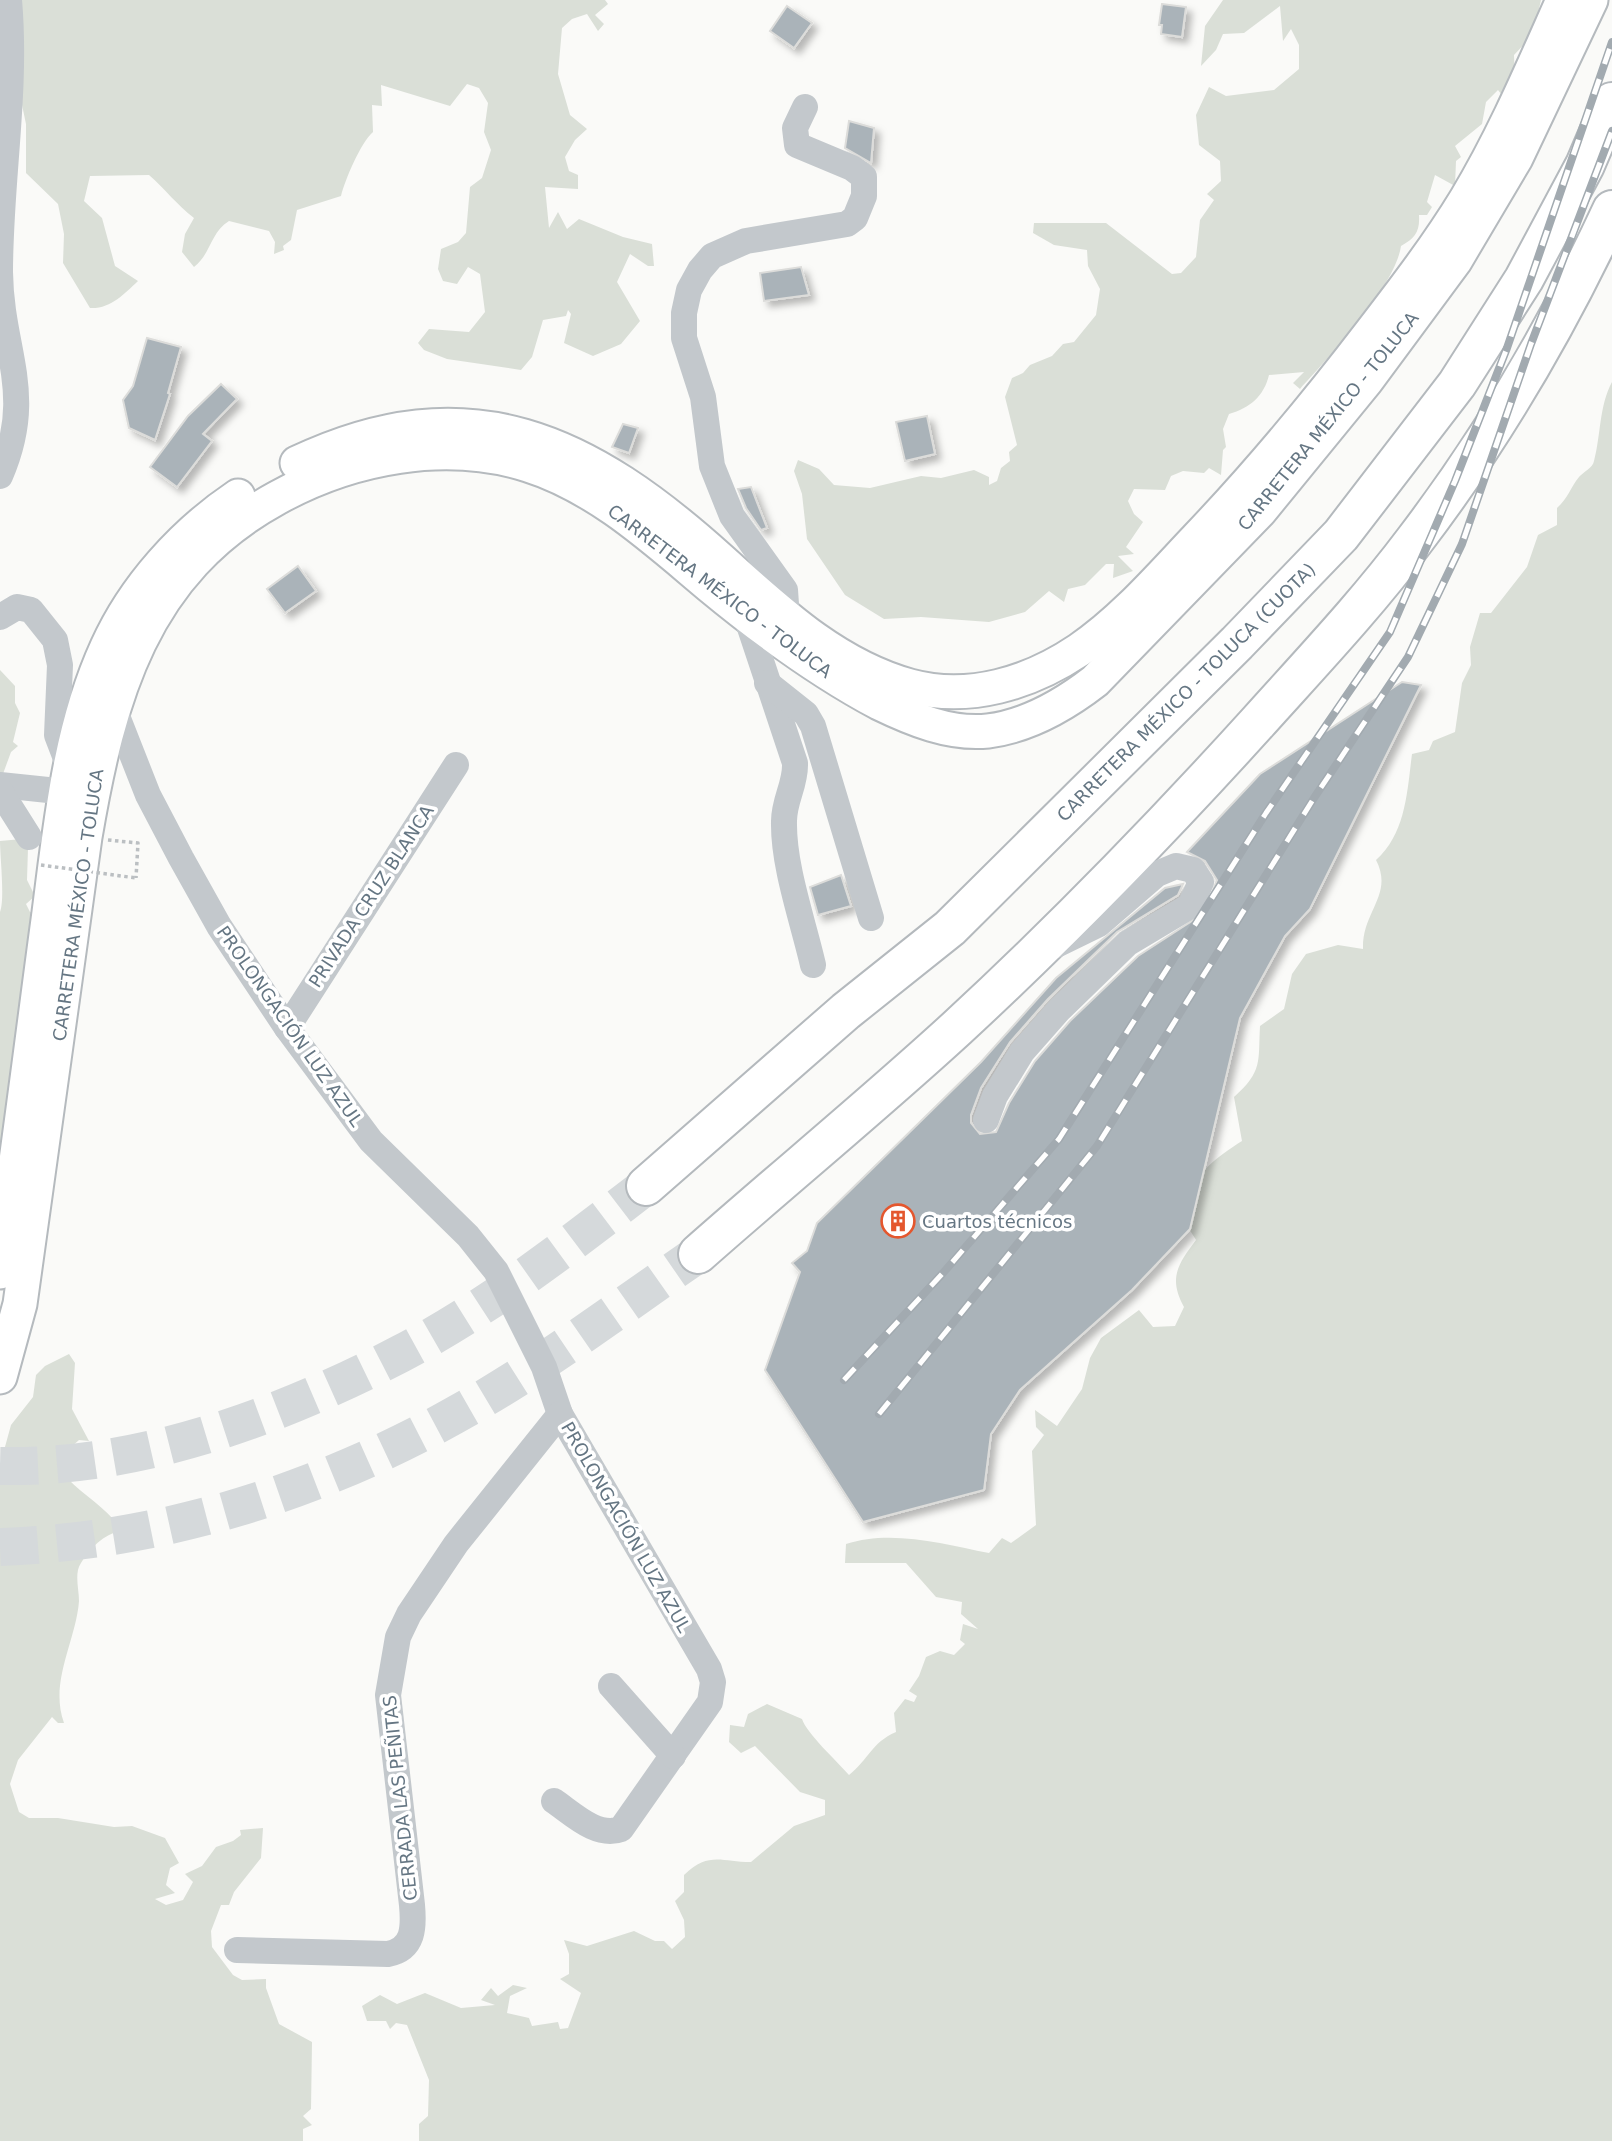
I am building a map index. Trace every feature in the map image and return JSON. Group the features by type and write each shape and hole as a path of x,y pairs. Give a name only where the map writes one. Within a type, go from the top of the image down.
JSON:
{"highway":[{"name":"CARRETERA MÉXICO - TOLUCA (CUOTA)","path":"646,1186 846,1012 950,928 1237,643 1341,534 1457,384 1517,290 1585,165 1612,103"},
{"path":"698,1254 956,1028 1118,872 1354,616 1415,540 1535,358 1587,264 1612,210"}],"main road":[{"name":"CARRETERA MÉXICO - TOLUCA","path":"0,1272 69,781 87,698 108,644 146,583 170,555 225,505 271,475 342,445 394,431 479,426 532,437 582,457 638,491 678,521 787,619 862,668 911,686 959,692 995,689 1025,678 1078,651 1108,628 1260,471 1419,270 1490,157 1563,0"},
{"name":"CARRETERA MÉXICO - TOLUCA","path":"0,1377 20,1304 85,837 95,777 113,706 129,662 157,608 177,582 230,529 265,504 327,474 413,455 474,454 504,458 549,474 636,525 826,673 865,695 909,716 951,729 988,731 1038,717 1077,695 1095,681 1260,511 1367,380 1455,261 1516,158 1591,0"}],"street":[{"path":"0,476 13,446 18,416 0,275 5,111 12,50 9,0"},
{"path":"787,619 785,590 732,516 712,466 703,397 687,348 684,313 689,290 699,270 726,248 757,240 839,228 855,218 864,196 864,177 852,168 797,145 795,128 805,107"},
{"path":"0,617 17,607 31,610 55,640 60,666 57,735 69,781 0,785"},
{"path":"745,612 765,682 795,763 794,783 785,805 784,830 813,965"},
{"path":"765,682 806,714 813,726 871,918"},
{"name":"PROLONGACIÓN LUZ AZUL","path":"113,706 148,795 181,859 219,926 287,1028 371,1141 468,1236 496,1271 534,1343 560,1414 709,1669 713,1682 710,1702 621,1829 614,1832 595,1828 554,1801"},
{"name":"PRIVADA CRUZ BLANCA","path":"287,1028 456,765"},
{"path":"0,791 29,837"},
{"path":"986,1120 995,1096 1023,1052 1059,1010 1128,943 1190,906 1201,882 1193,870 1176,866 1157,874 1098,924 1029,958"},
{"name":"CERRADA LAS PEÑITAS","path":"237,1950 371,1954 400,1952 410,1940 414,1925 388,1695 398,1637 409,1614 456,1544 560,1414"},
{"path":"611,1686 673,1756"}],"path":[{"path":"41,865 136,878 138,843 85,837"}],"shaded area":[{"path":"0,0 605,0 608,4 595,15 604,24 598,31 587,14 572,19 562,28 558,74 570,115 587,129 575,140 565,157 569,171 578,175 578,189 545,187 549,228 558,212 567,229 579,219 623,237 652,244 654,266 648,266 630,254 617,282 640,321 621,344 593,356 564,343 571,314 568,310 566,316 543,320 532,357 521,370 447,359 424,350 418,343 429,329 469,332 485,312 480,274 468,267 457,284 443,281 438,269 441,249 458,242 466,233 470,187 482,178 491,150 484,132 488,103 479,88 467,84 450,106 381,85 382,106 372,105 373,132 359,152 341,196 297,210 291,240 283,246 284,250 274,254 275,242 269,231 229,221 218,231 200,262 194,267 182,252 185,234 194,218 149,175 90,176 84,201 102,218 115,266 138,281 111,303 90,308 63,263 64,234 58,204 26,173 26,124"},
{"path":"1223,0 1541,0 1533,35 1514,55 1515,85 1505,99 1498,90 1486,102 1482,124 1455,146 1461,157 1456,161 1455,186 1435,175 1427,202 1432,207 1427,215 1419,215 1416,234 1401,246 1387,281 1343,341 1300,389 1293,383 1304,372 1269,375 1264,389 1255,400 1229,414 1223,429 1226,447 1223,450 1221,475 1209,468 1204,473 1183,471 1171,476 1165,490 1134,489 1128,501 1134,514 1143,522 1126,547 1134,554 1118,556 1133,571 1113,578 1114,564 1106,564 1085,585 1068,589 1064,602 1049,591 1025,612 989,622 921,617 884,619 845,595 807,539 802,494 794,471 798,460 819,469 834,485 870,488 921,476 941,478 974,470 989,477 989,485 997,481 1001,468 1010,461 1009,452 1017,445 1005,397 1012,378 1023,373 1030,365 1052,356 1063,344 1074,342 1096,315 1100,289 1088,266 1087,250 1054,245 1033,233 1034,223 1106,223 1172,274 1181,273 1196,257 1200,220 1214,200 1207,194 1221,181 1220,161 1199,145 1196,115 1209,87 1226,96 1274,90 1299,69 1299,45 1291,29 1283,41 1280,6 1244,33 1223,34 1216,50 1201,66 1205,26"},
{"path":"1612,382 1612,2141 419,2141 419,2124 428,2116 429,2080 407,2025 396,2023 390,2029 386,2021 367,2021 362,2006 380,1995 397,2004 425,1993 461,2008 495,2005 481,2000 491,1988 498,1996 513,1985 527,1988 510,1996 507,2013 529,2018 532,2026 558,2022 560,2029 568,2028 581,1993 560,1979 569,1974 569,1954 564,1940 587,1946 634,1931 655,1941 664,1941 672,1949 685,1937 684,1920 675,1901 684,1892 684,1875 708,1860 751,1862 794,1826 825,1815 825,1800 800,1792 755,1746 741,1753 729,1742 730,1725 744,1727 748,1714 767,1704 802,1719 816,1740 849,1775 875,1746 896,1732 894,1713 905,1699 914,1702 917,1696 909,1691 919,1676 926,1657 940,1651 954,1655 965,1644 960,1640 963,1624 978,1629 961,1614 962,1602 936,1597 906,1563 845,1563 846,1544 899,1538 936,1542 989,1553 1002,1538 1011,1543 1036,1525 1032,1451 1044,1435 1036,1427 1035,1410 1057,1426 1082,1389 1090,1358 1101,1338 1139,1310 1153,1327 1175,1326 1184,1307 1177,1288 1177,1272 1196,1240 1184,1215 1188,1192 1212,1163 1242,1141 1234,1097 1250,1080 1257,1065 1260,1026 1284,1009 1292,974 1306,954 1338,945 1363,949 1367,924 1380,894 1381,872 1376,860 1394,837 1399,825 1412,754 1429,750 1433,741 1455,732 1462,683 1471,665 1470,647 1480,613 1491,613 1527,567 1538,535 1557,525 1557,508 1579,477 1593,463 1605,401"},
{"path":"0,670 15,686 15,703 20,713 13,742 18,746 11,752 0,782"},
{"path":"22,839 28,848 27,880 35,896 26,904 30,912 41,914 0,1208 0,841"},
{"path":"69,1354 75,1363 72,1409 89,1441 79,1440 70,1448 68,1479 110,1516 121,1530 98,1542 79,1567 77,1616 61,1677 60,1708 64,1723 58,1723 52,1717 18,1760 10,1784 19,1812 29,1818 58,1818 114,1827 132,1826 165,1838 179,1863 170,1868 166,1885 175,1893 155,1899 166,1905 183,1900 193,1882 185,1874 202,1866 216,1847 233,1841 241,1835 240,1830 263,1828 261,1858 234,1892 229,1905 221,1905 211,1931 212,1947 233,1975 242,1980 266,1979 266,1988 279,2024 312,2042 311,2109 303,2116 312,2125 303,2129 303,2141 0,2141 0,1465 11,1425 33,1397 36,1375 45,1366"}],"building":[{"path":"1162,4 1186,7 1182,37 1161,34 1162,25 1159,25"},
{"path":"787,6 812,23 794,48 770,31"},
{"path":"849,121 874,128 871,163 845,148"},
{"path":"801,267 809,295 764,301 760,273"},
{"path":"147,338 181,347 155,440 129,428 123,400 133,386"},
{"path":"221,384 237,399 203,434 212,441 177,487 150,467 188,416"},
{"path":"927,416 935,454 905,461 896,422"},
{"path":"623,424 638,428 629,453 612,447"},
{"path":"751,487 767,528 761,530 746,508 738,489"},
{"path":"298,566 316,591 285,613 267,589"},
{"path":"1402,682 1421,685 1310,909 1285,936 1240,1018 1190,1229 1132,1290 1020,1390 991,1434 984,1490 863,1522 765,1370 800,1272 792,1263 807,1251 817,1223 981,1062 1056,978 1165,888 1183,884 1178,895 1117,932 1048,999 1010,1042 981,1088 971,1115 971,1123 980,1134 996,1132 1009,1103 1035,1061 1070,1021 1138,956 1204,913 1217,880 1205,861 1187,852 1260,774"},
{"path":"841,875 851,906 818,915 810,887"}],"tunnel":[{"path":"0,1466 52,1465 104,1459 155,1448 206,1435 306,1398 400,1354 465,1317 646,1186"},
{"path":"0,1547 72,1542 143,1531 212,1515 280,1494 347,1468 412,1438 475,1404 557,1352 698,1254"}],"railway":[{"path":"844,1380 943,1273 1059,1139 1266,813 1390,632 1455,481 1507,348 1612,42"},
{"path":"879,1414 1097,1146 1314,798 1408,657 1462,544 1531,344 1612,131"}],"place":[{"name":"Cuartos técnicos","path":"898,1221"}]}
